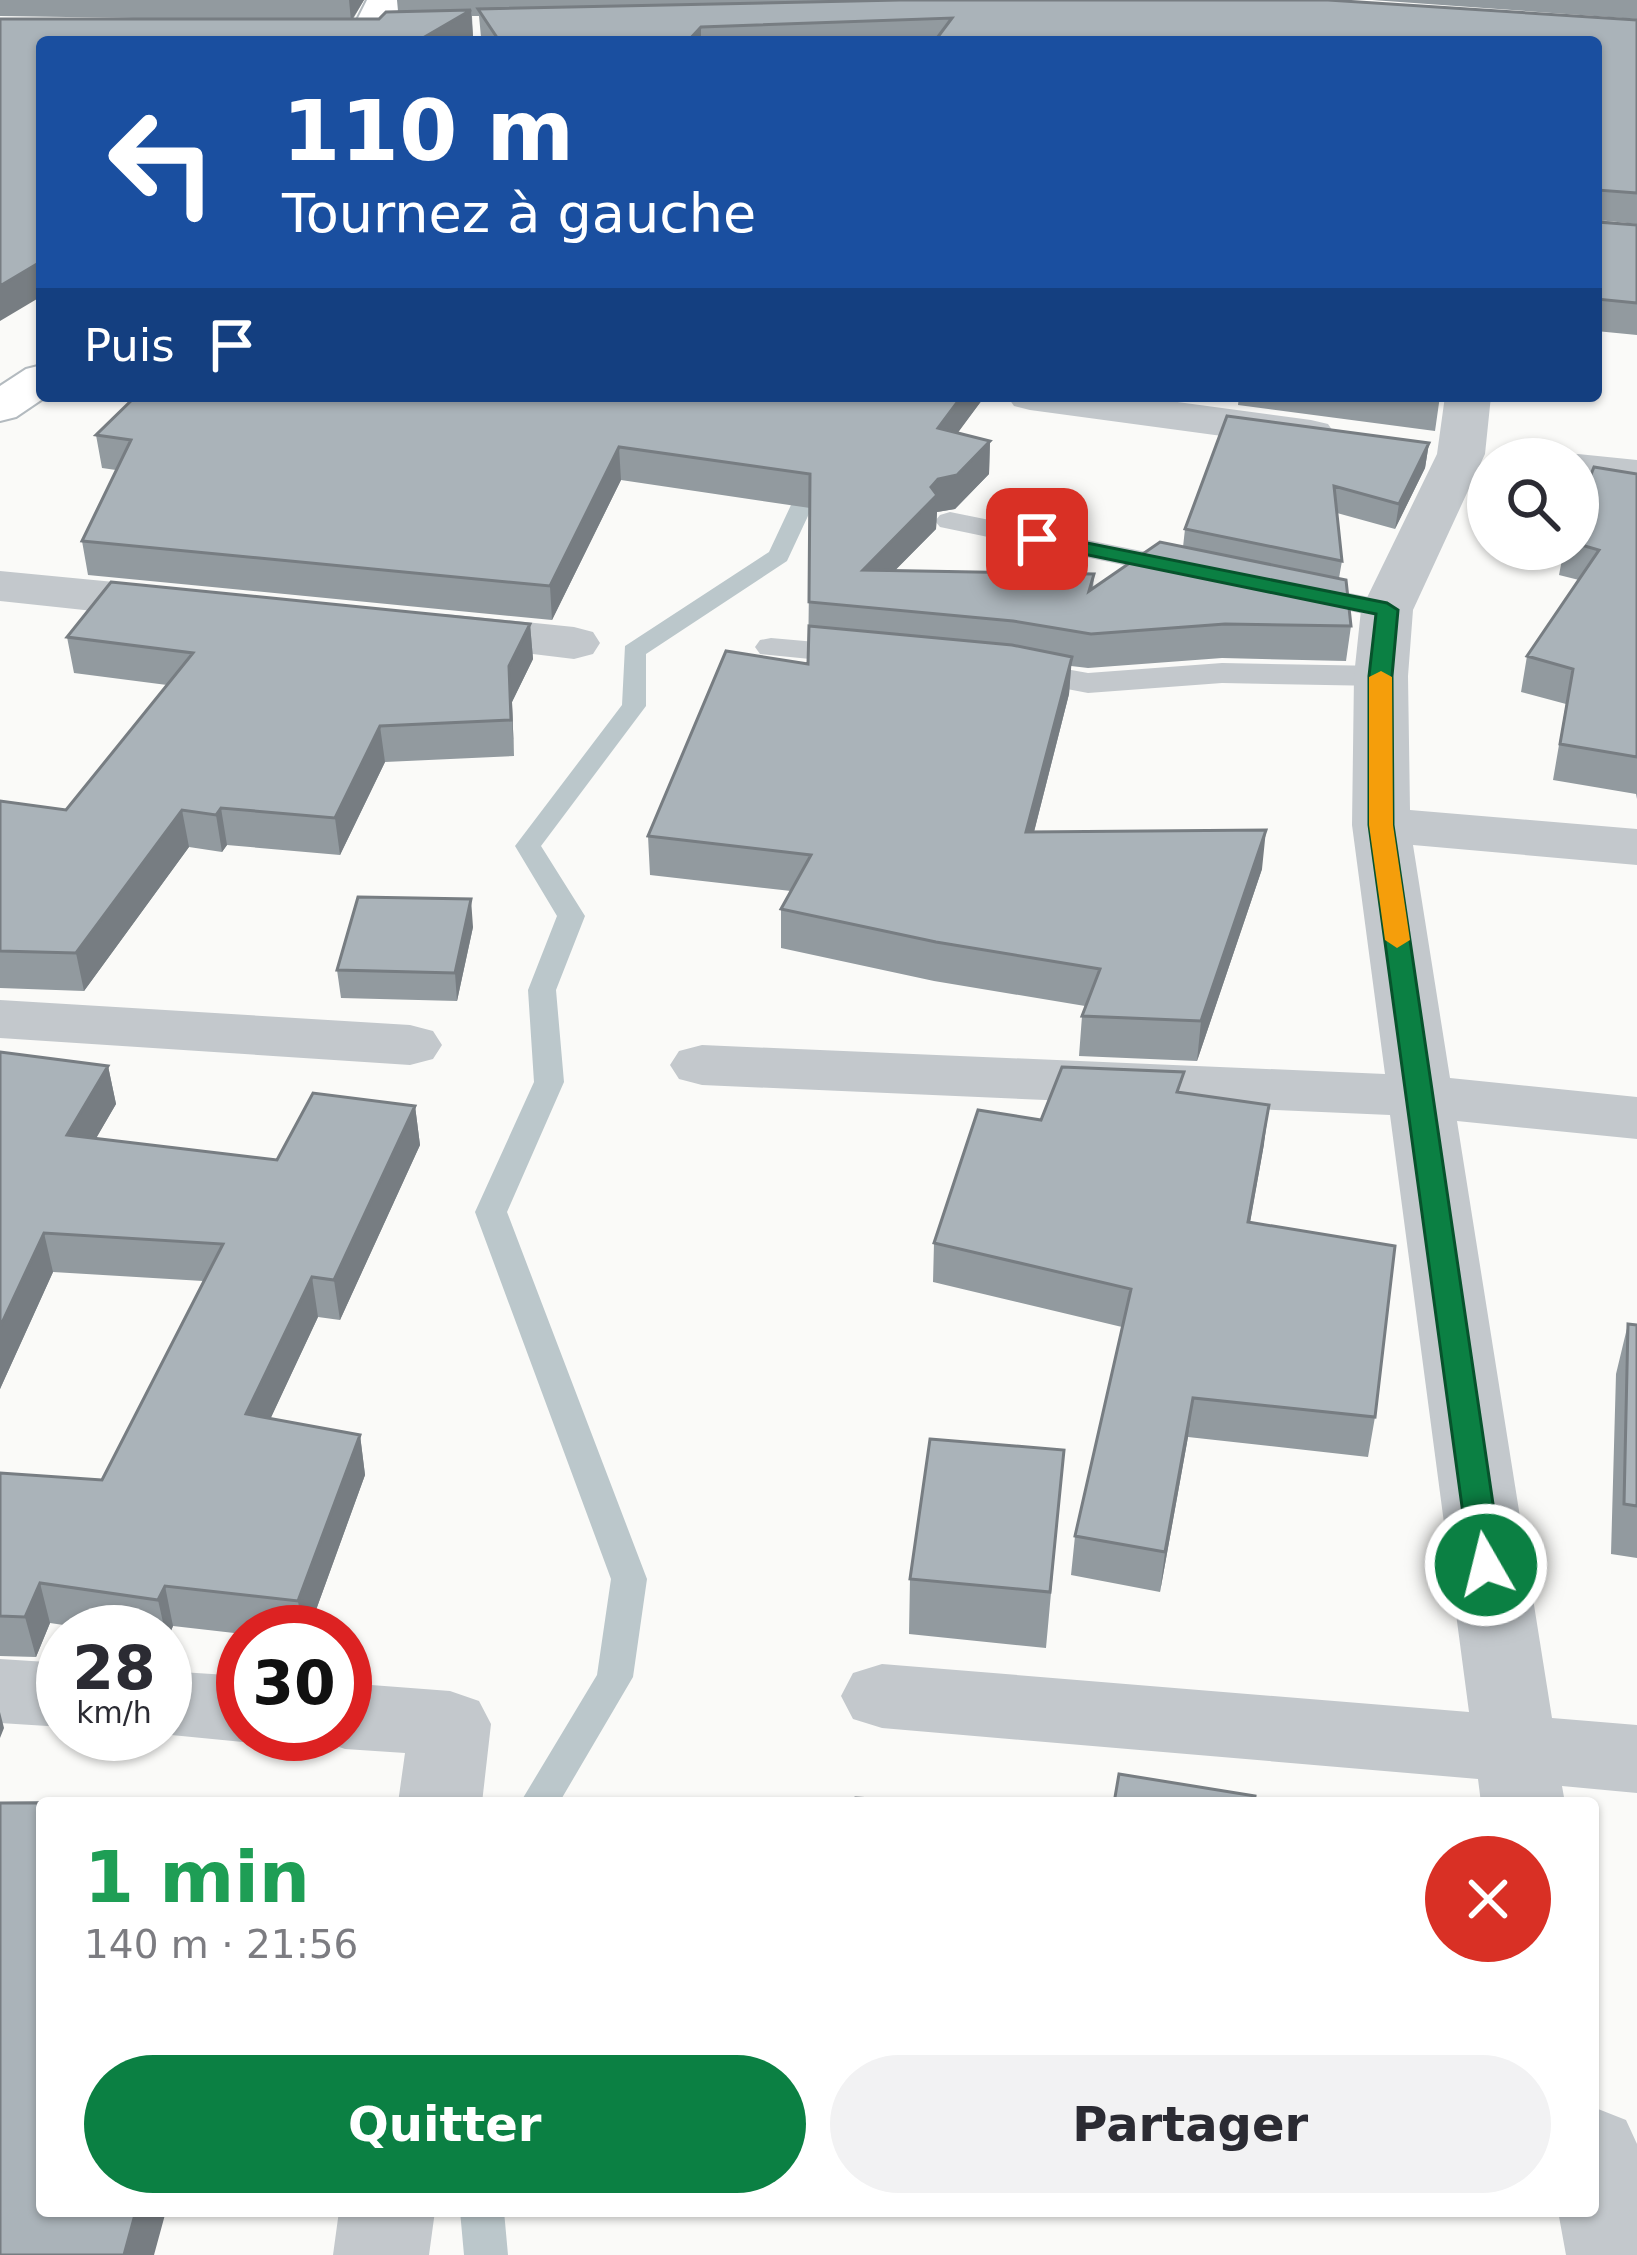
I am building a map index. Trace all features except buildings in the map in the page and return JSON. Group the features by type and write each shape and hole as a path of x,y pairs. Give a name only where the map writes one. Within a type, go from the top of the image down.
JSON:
{"street":[{"path":"320,36 376,27"},
{"path":"0,407 36,383"},
{"path":"1074,402 1347,439"},
{"path":"1462,439 1387,610 1381,676 1381,825 1518,1778"},
{"path":"1599,470 1637,475"},
{"path":"0,586 230,609"},
{"path":"390,625 574,643"},
{"path":"1381,825 1637,847"},
{"path":"0,1019 410,1046"},
{"path":"702,1065 1419,1096 1637,1118"},
{"path":"0,1691 36,1693"},
{"path":"882,1696 1518,1778 1637,1760"},
{"path":"372,1730 445,1764"},
{"path":"1599,2180 1614,2255"},
{"path":"381,2255 386,2217"}],"lane":[{"path":"950,521 1226,577"},
{"path":"1272,586 1387,610"},
{"path":"771,647 902,659"},
{"path":"989,667 1088,683 1222,673 1381,676"}],"waterway":[{"path":"543,1797 615,1677 629,1579 491,1212 549,1082 542,990 571,916 528,846 634,706 634,651 779,556 817,473"},
{"path":"483,2217 486,2255"}],"slow traffic":[{"path":"1381,677 1381,825 1397,940"}],"route":[{"path":"1037,539 1387,610 1381,676 1381,825 1486,1565"}]}
